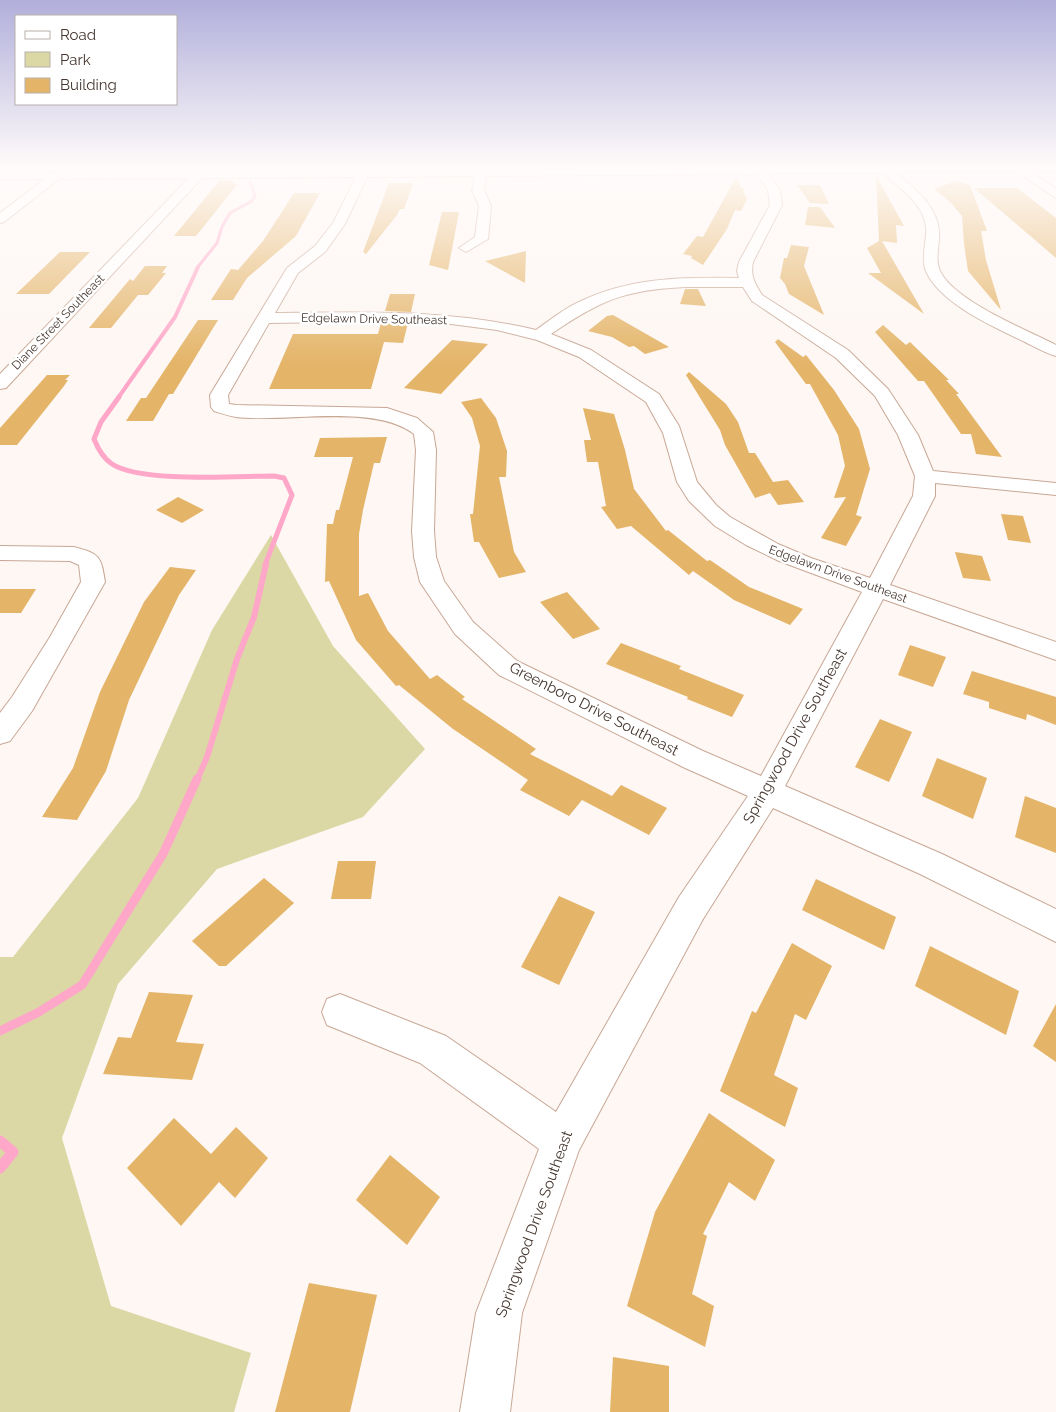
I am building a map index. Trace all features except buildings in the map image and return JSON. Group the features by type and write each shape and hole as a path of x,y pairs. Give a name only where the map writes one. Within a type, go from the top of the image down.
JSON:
{"street":[{"name":"Diane Street Southeast","path":"0,384 143,233"},
{"path":"263,318 292,271 320,249 332,233"},
{"path":"466,248 481,239 482,233"},
{"path":"762,233 746,262 744,271 747,283 757,298 842,354 882,393 908,435 925,476 1056,489"},
{"path":"933,233 930,262 936,276 965,303 1056,351"},
{"path":"539,335 585,305 621,290 663,284 747,283"},
{"name":"Edgelawn Drive Southeast","path":"263,318 437,318 482,323 539,335 578,350 612,368 655,400 675,440 687,481 711,512 741,534 769,549 876,589 1002,630 1056,650"},
{"name":"Greenboro Drive Southeast","path":"263,318 219,395 220,407 236,412 367,412 387,414 410,422 422,432 426,450 423,530 426,557 432,582 464,628 508,668 693,759 930,864 1056,926"},
{"name":"Springwood Drive Southeast","path":"485,1412 499,1313 562,1141 692,908 766,792 924,496 925,476"},
{"path":"0,553 74,554 90,561 93,582 22,704 0,733"},
{"path":"340,1012 433,1049 562,1141"}],"green space":[{"path":"271,535 333,646 425,749 363,817 217,869 118,984 62,1138 111,1306 251,1353 234,1412 0,1412 0,957 13,957 138,798 212,630"}],"waterway":[{"path":"197,268 217,243 220,233"},
{"path":"118,398 175,317 198,267"},
{"path":"119,397 101,422 94,439 101,453 112,464 126,470 166,476 274,476 284,478 292,495 265,565"},
{"path":"197,780 207,757 237,659 254,617 266,564"},
{"path":"0,1031 39,1012 82,985 163,854 197,779"},
{"path":"0,1141 13,1152 0,1168"}]}
